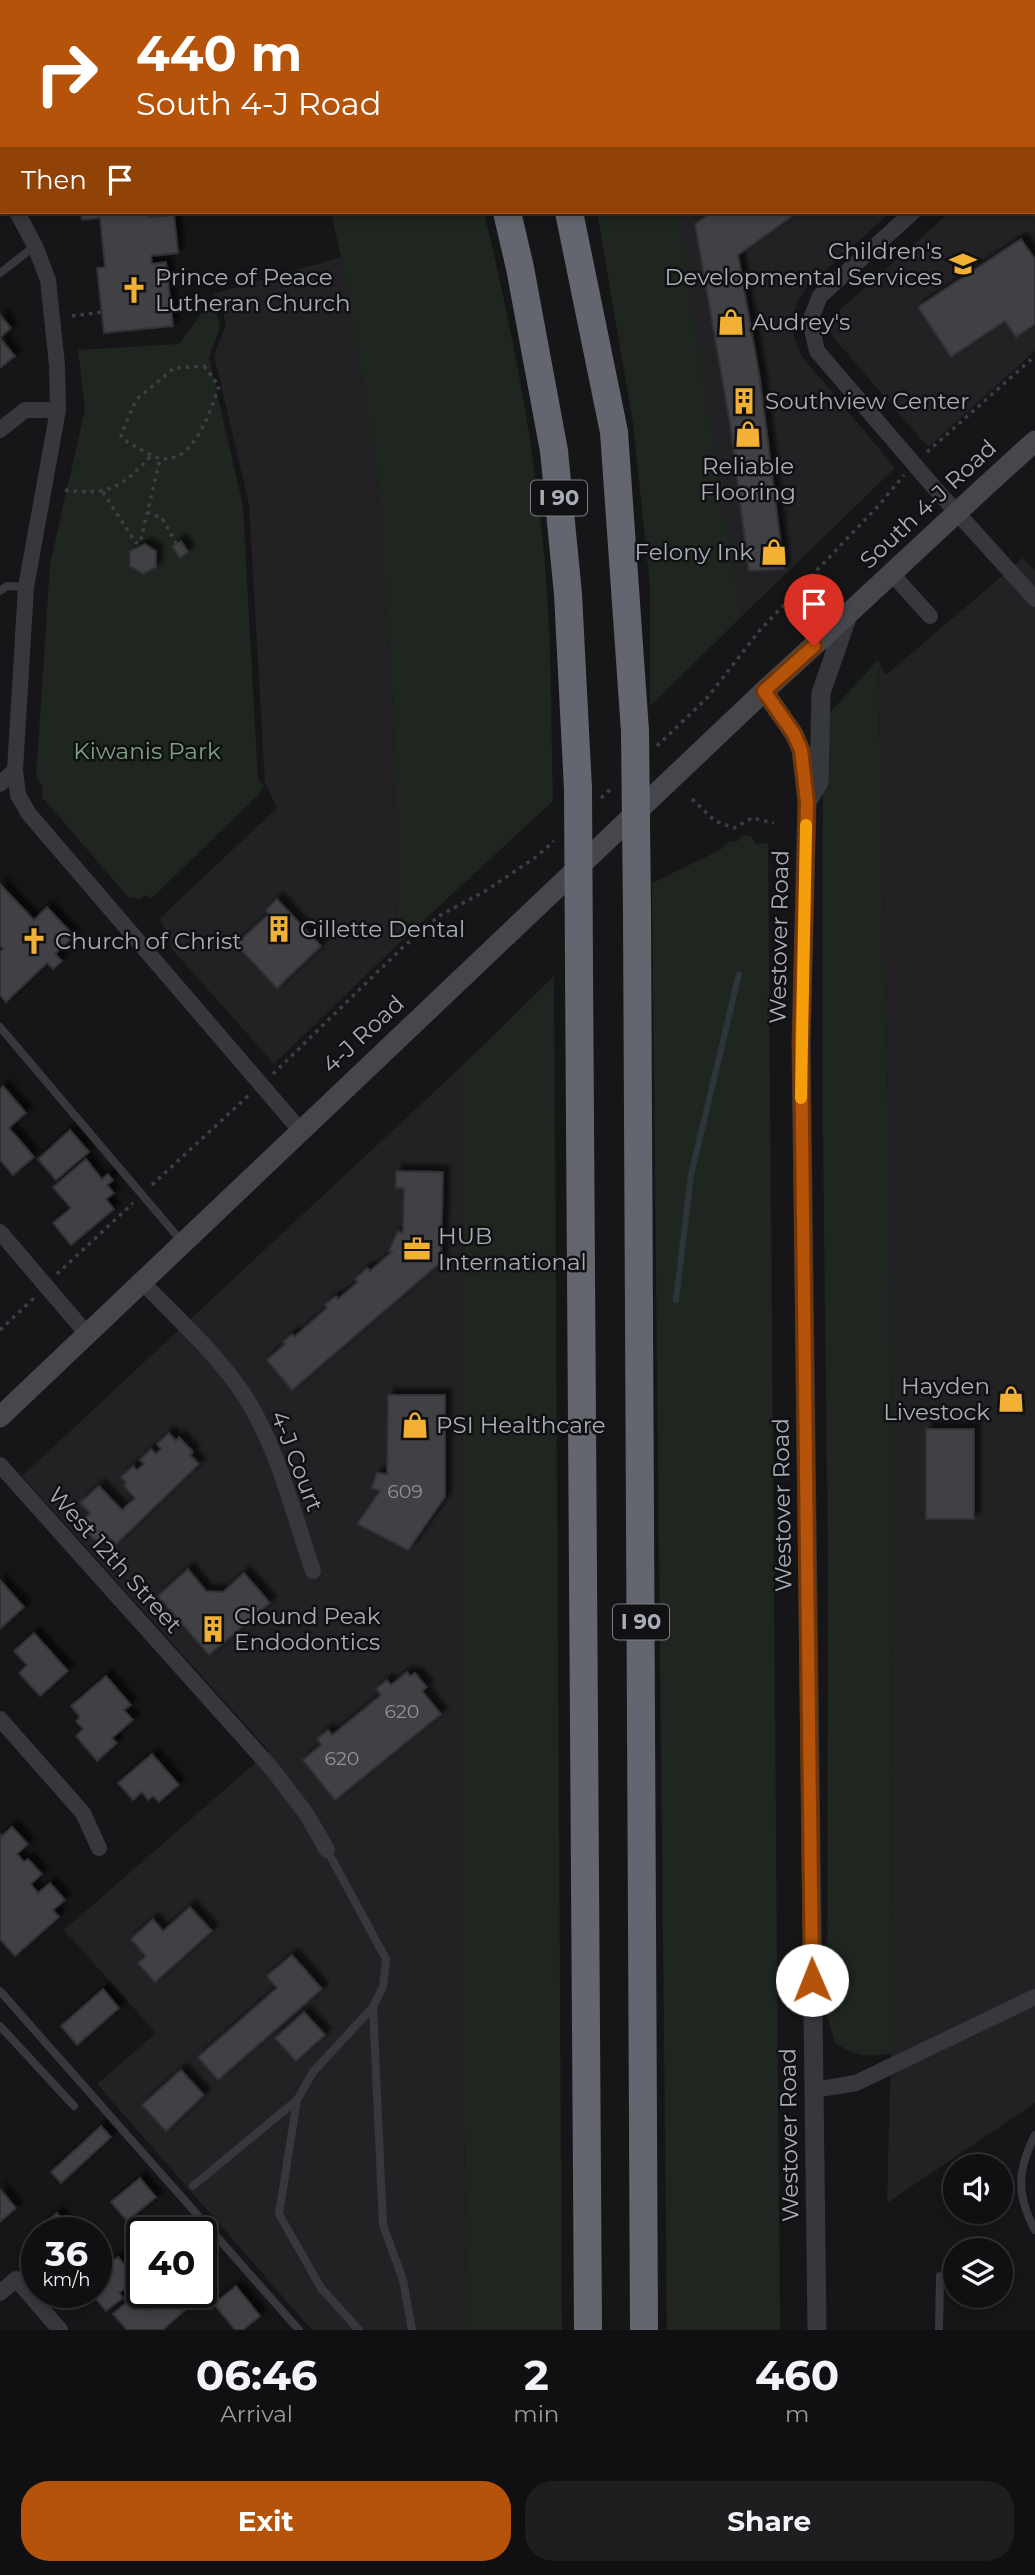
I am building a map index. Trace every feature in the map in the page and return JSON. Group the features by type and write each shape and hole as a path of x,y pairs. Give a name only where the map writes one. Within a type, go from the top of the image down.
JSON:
{"highway":[{"name":"I 90","path":"507,214 554,451 568,594 578,789 588,2330"},
{"name":"I 90","path":"569,214 614,432 635,731 644,2330"}],"main road":[{"name":"South 4-J Road","path":"764,691 1035,441"},
{"name":"4-J Road","path":"0,1417 764,691"}],"street":[{"path":"18,214 35,246 48,280 57,365 58,410 26,587 15,770 18,794 29,814 300,1130"},
{"path":"911,214 820,296 810,321 817,351 1035,599"},
{"path":"0,430 25,410 58,410"},
{"path":"892,574 930,616"},
{"path":"807,802 819,782 821,693 848,615"},
{"name":"Westover Road","path":"764,691 794,734 801,750 807,802 801,1043 817,2330"},
{"path":"0,784 15,770"},
{"path":"0,1232 87,1334"},
{"name":"4-J Court","path":"142,1282 213,1353 244,1394 268,1440 313,1571"},
{"name":"West 12th Street","path":"0,1465 272,1770 307,1815 327,1850"},
{"path":"0,1718 83,1813 99,1848"},
{"path":"814,2090 856,2083 1035,1997"},
{"path":"0,2293 16,2280 60,2330"}],"lane":[{"path":"0,273 35,246"},
{"path":"0,591 7,586 26,587"},
{"path":"0,1027 183,1243"},
{"path":"193,2186 297,2100 313,2072 373,2007 383,1987 386,1959 327,1850"},
{"path":"0,1991 299,2330"},
{"path":"373,2007 383,2225 402,2280 412,2330"},
{"path":"0,2026 74,2106"},
{"path":"297,2100 279,2214 321,2288 359,2330"},
{"path":"1035,2135 1024,2156 1020,2183 1025,2211 1035,2230"},
{"path":"939,2330 940,2276"}],"path":[{"path":"72,316 102,312"},
{"path":"928,451 1035,356"},
{"path":"204,366 219,386 203,430 183,451 172,458 152,455 124,440 121,435 122,427 136,400 174,369 204,366"},
{"path":"65,490 103,492 122,484 152,455"},
{"path":"103,492 136,543 140,543 160,458"},
{"path":"147,512 162,518 176,543"},
{"path":"692,799 715,821 734,828 752,818 775,822"},
{"path":"147,1190 247,1097"},
{"path":"58,1272 135,1201"},
{"path":"0,1330 32,1300"}],"shaded area":[{"path":"677,214 889,214 807,287 796,303 794,338 801,355 895,468 741,617"},
{"name":"Children's Developmental Services","path":"948,214 1035,214 1035,351 928,447 832,336 830,324 833,316"},
{"path":"341,257 376,463 393,705 397,945 274,1064 172,949 160,918 277,808 265,783 249,504 214,355 226,325 222,306 213,294"},
{"path":"1023,558 1035,571 1035,2103 960,2154 943,2154 943,2165 887,2203 891,2053 892,1443 878,660 886,675"},
{"path":"463,1065 461,1970 468,2330 312,2330 217,2221 217,2217 213,2217 97,2084 156,2033 64,1930 269,1751 22,1476"}],"green space":[{"path":"331,214 484,214 525,410 545,560 553,801 397,945 393,705 376,463"},
{"path":"597,214 677,214 741,617 650,706 650,586 633,423"},
{"name":"Kiwanis Park","path":"210,302 216,310 220,327 209,358 243,506 258,781 264,786 259,794 151,899 146,895 140,899 128,897 42,797 43,787 36,778 50,565 85,409 78,350 179,344"},
{"path":"878,660 892,1443 891,2053 869,2056 855,2053 835,2043 827,2014 828,1561 823,1140 823,720"},
{"path":"744,835 751,836 756,844 768,843 780,2330 667,2330 652,883 720,850 730,841 736,842"},
{"path":"554,976 562,2330 468,2330 461,1970 463,1065"}],"building":[{"name":"Prince of Peace Lutheran Church","path":"81,214 149,214 149,217 174,215 178,253 151,256 152,264 166,262 173,326 104,333 97,268 105,267 100,218 82,220"},
{"name":"Southview Center","path":"709,214 795,214 738,255 760,379 784,569 749,571 730,424 695,224"},
{"path":"1021,239 1035,259 1035,324 1016,337 1005,321 951,357 918,307"},
{"path":"0,315 11,328 0,338"},
{"path":"0,338 15,356 0,368"},
{"path":"181,541 188,552 180,558 172,546"},
{"path":"145,544 156,551 156,567 143,574 130,566 130,551"},
{"name":"Church of Christ","path":"0,884 34,920 47,907 74,936 55,954 62,961 53,969 47,963 6,1002 0,995 0,952 3,949 0,945"},
{"name":"Gillette Dental","path":"277,899 321,946 277,988 236,944 269,914 266,910"},
{"path":"3,1086 26,1113 9,1128 34,1157 13,1175 0,1160 0,1089"},
{"path":"70,1130 89,1152 56,1180 38,1159"},
{"path":"86,1159 102,1179 108,1174 113,1180 107,1185 114,1193 106,1199 114,1209 71,1245 53,1223 71,1208 53,1187"},
{"path":"396,1171 443,1172 441,1262 292,1390 267,1360 292,1334 294,1337 327,1308 325,1305 336,1296 338,1299 358,1282 355,1279 367,1268 370,1271 392,1252 389,1251 398,1231 403,1233 404,1188 396,1188"},
{"path":"388,1395 445,1395 445,1497 408,1550 357,1524 380,1491 372,1488 377,1473 387,1474"},
{"path":"926,1429 974,1429 974,1519 926,1519"},
{"path":"169,1433 176,1441 179,1437 193,1452 190,1455 199,1464 116,1544 106,1534 97,1542 79,1524 90,1513 80,1503 99,1486 122,1510 135,1498 124,1486 126,1483 121,1477 133,1466 137,1470 144,1464 140,1460 151,1449 156,1454 161,1449 157,1444"},
{"name":"Clound Peak Endodontics","path":"188,1569 206,1591 223,1592 244,1573 270,1603 209,1655 158,1596"},
{"path":"0,1580 24,1607 0,1629"},
{"path":"34,1633 68,1671 40,1696 19,1673 27,1665 14,1651"},
{"path":"407,1672 410,1676 415,1673 427,1687 422,1691 441,1714 335,1800 303,1760 321,1745 317,1739 328,1730 332,1735 381,1695 376,1689 387,1680 391,1685"},
{"path":"106,1676 131,1705 124,1710 133,1720 112,1738 117,1743 97,1761 76,1736 83,1729 76,1721 80,1717 71,1706"},
{"path":"152,1754 179,1785 159,1802 153,1796 148,1800 142,1792 133,1800 118,1783"},
{"path":"12,1827 28,1844 17,1854 24,1862 28,1859 42,1874 31,1884 38,1893 50,1883 65,1900 53,1910 59,1917 15,1956 0,1939 0,1834 2,1836"},
{"path":"190,1907 212,1931 155,1982 138,1963 146,1956 131,1939 153,1919 163,1931"},
{"path":"292,1955 322,1989 218,2080 198,2057 277,1988 267,1976"},
{"path":"103,1989 119,2008 77,2045 61,2026"},
{"path":"304,2012 325,2035 296,2061 275,2038"},
{"path":"181,2070 204,2095 166,2131 142,2105"},
{"path":"101,2126 111,2137 61,2183 51,2172"},
{"path":"140,2178 156,2197 132,2217 126,2217 126,2220 111,2202"},
{"path":"0,2189 16,2208 0,2222"},
{"path":"118,2257 126,2267 126,2287 119,2293 123,2298 112,2306 112,2262"},
{"path":"236,2286 260,2316 243,2330 235,2330 217,2308 217,2302"},
{"path":"126,2303 126,2308 187,2308 163,2330 127,2330 113,2314"}],"waterway":[{"path":"676,1300 691,1175 739,974"}],"slow traffic":[{"path":"801,1098 806,825"}],"place":[{"name":"Children's Developmental Services","path":"963,264"},
{"name":"Prince of Peace Lutheran Church","path":"134,290"},
{"name":"Audrey's","path":"731,322"},
{"name":"Southview Center","path":"744,401"},
{"name":"Reliable Flooring","path":"748,434"},
{"name":"Felony Ink","path":"774,552"},
{"name":"Gillette Dental","path":"279,929"},
{"name":"Church of Christ","path":"34,941"},
{"name":"HUB International","path":"417,1249"},
{"name":"Hayden Livestock","path":"1011,1399"},
{"name":"PSI Healthcare","path":"415,1425"},
{"name":"Clound Peak Endodontics","path":"213,1629"}],"route":[{"path":"812,1980 801,1043 807,802 801,750 794,734 764,691 814,646"}]}
